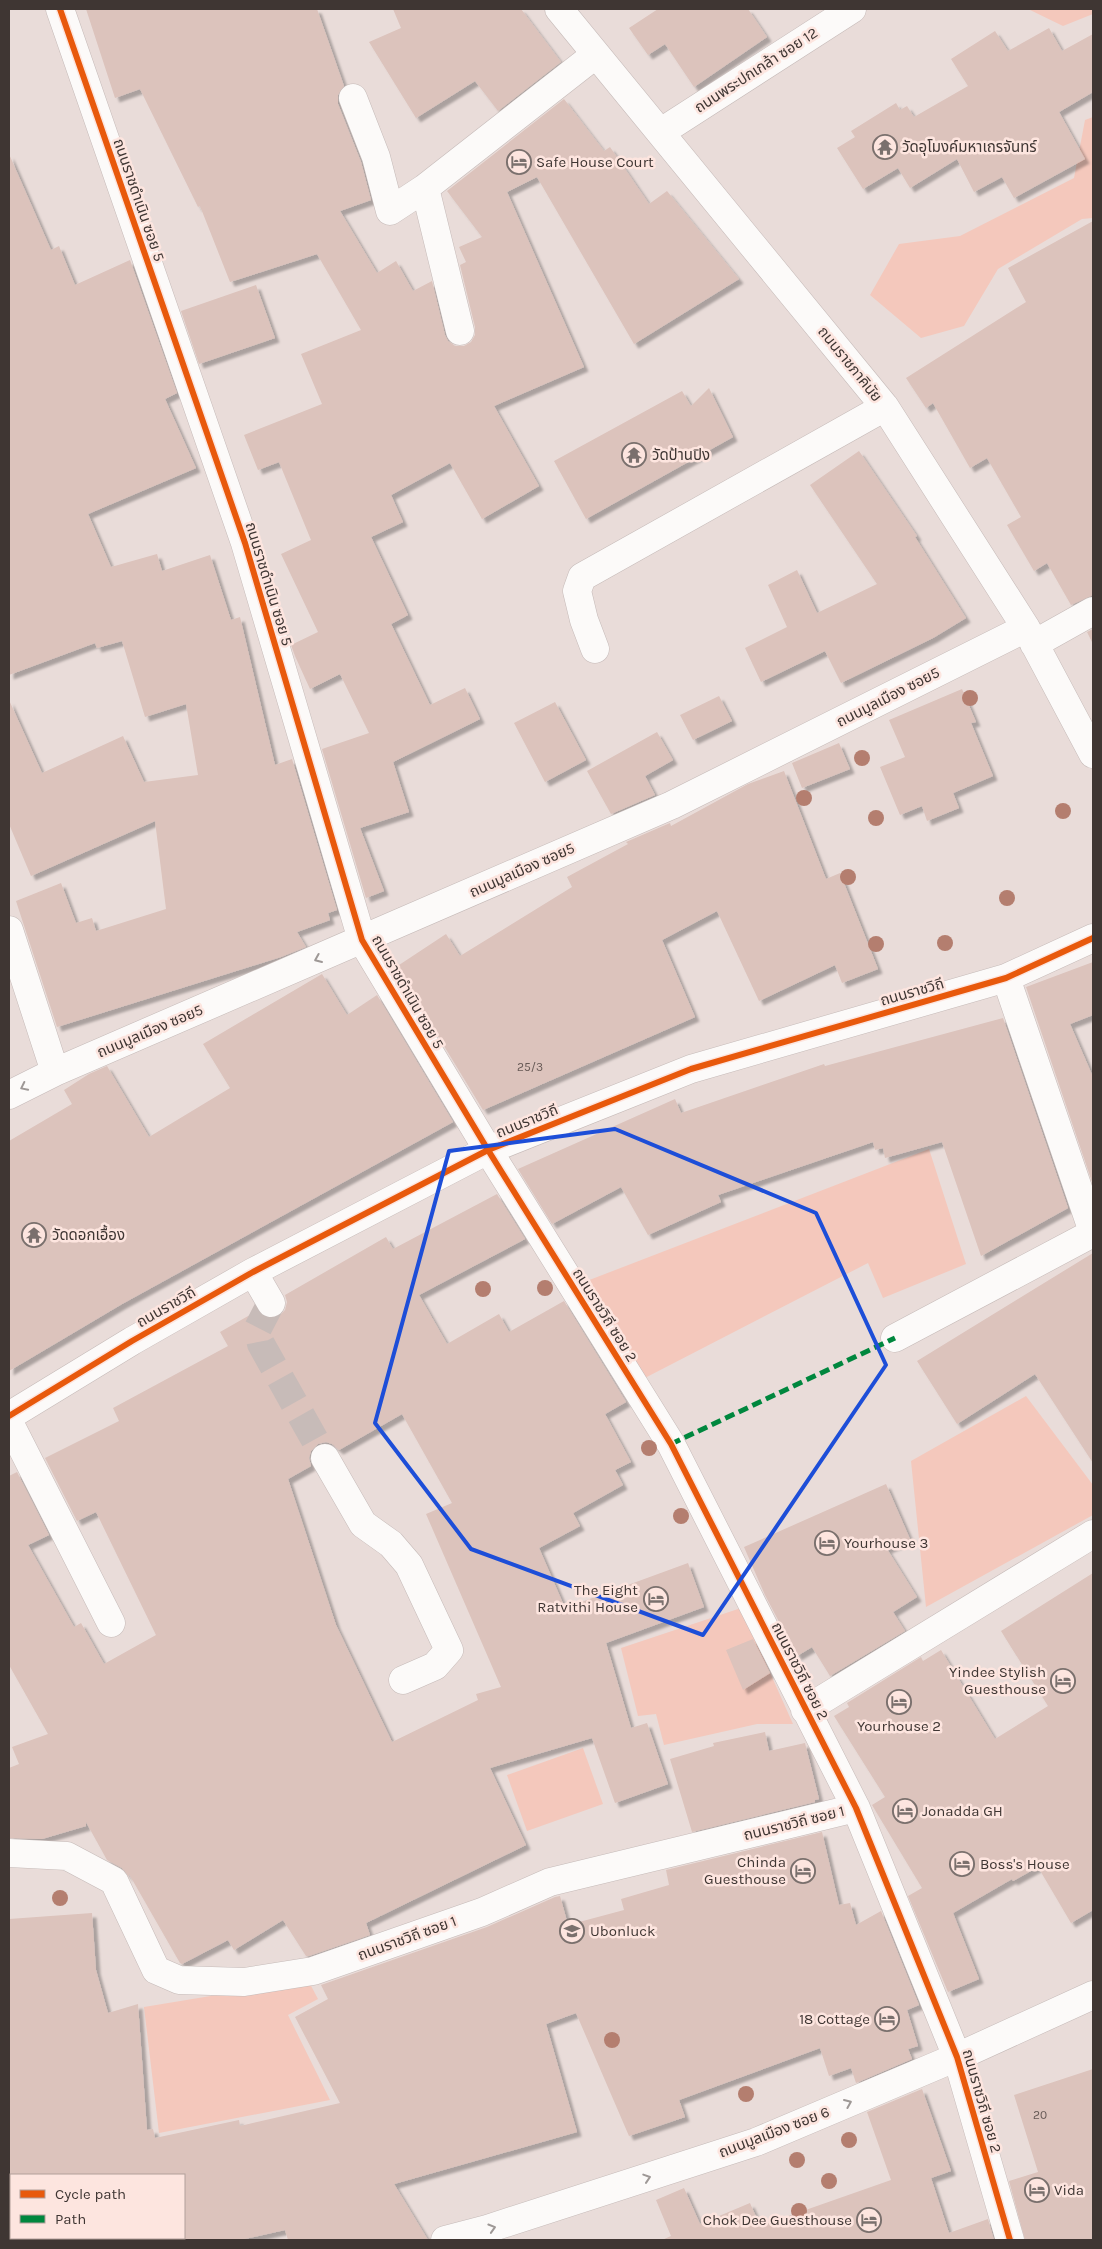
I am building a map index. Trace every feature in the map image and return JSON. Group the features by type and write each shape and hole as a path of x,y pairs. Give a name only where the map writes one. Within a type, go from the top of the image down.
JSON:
{"street":[{"name":"ถนนราชดำเนิน ซอย 5","path":"60,9 245,543 362,940 488,1150"},
{"name":"ถนนราชภาคินัย","path":"559,9 885,407 1030,636 1093,754"},
{"name":"ถนนพระปกเกล้า ซอย 12","path":"661,132 852,9"},
{"path":"353,98 376,157 390,211 425,188 595,55"},
{"path":"425,188 460,331"},
{"path":"595,649 584,620 577,591 582,577 885,407"},
{"name":"ถนนมูลเมือง ซอย5","path":"9,1095 55,1072 672,804 1030,636 1093,611"},
{"path":"9,930 55,1072"},
{"name":"ถนนราชวิถี","path":"9,1416 132,1341 253,1272 488,1150 691,1069 1006,978 1093,938"},
{"path":"895,1338 1093,1233 1006,978"},
{"name":"ถนนราชวิถี ซอย 2","path":"488,1150 672,1444 856,1808 957,2058 1010,2240"},
{"path":"253,1272 271,1303"},
{"path":"9,1422 111,1623"},
{"path":"325,1458 363,1524 391,1544 409,1565 449,1650 436,1666 403,1680"},
{"path":"805,1710 1093,1534"},
{"name":"ถนนราชวิถี ซอย 1","path":"9,1854 67,1856 114,1881 156,1970 179,1980 244,1982 313,1971 482,1912 550,1882 856,1808"},
{"name":"ถนนมูลเมือง ซอย 6","path":"445,2240 487,2230 756,2142 957,2058 1093,1995"}],"highlighted area":[{"path":"615,1129 816,1213 886,1365 703,1635 471,1549 375,1423 449,1151"}],"shaded area":[{"path":"1028,9 1093,9 1093,14 1063,26"},
{"path":"1093,117 1093,218 1082,219 998,269 964,326 921,338 870,295 899,244 960,236 1074,178 1085,120"},
{"path":"929,1149 966,1264 883,1298 868,1263 639,1381 579,1284"},
{"path":"1026,1396 1093,1485 1093,1515 926,1607 911,1461"},
{"path":"741,1608 793,1724 757,1724 664,1745 656,1714 638,1716 621,1648"},
{"path":"583,1748 603,1804 527,1831 507,1775"},
{"path":"308,1980 318,1999 288,2015 330,2100 159,2133 144,2007"}],"building":[{"path":"86,9 317,9 344,86 338,95 338,104 361,162 371,200 340,211 377,273 396,261 413,291 432,281 445,335 448,341 455,346 464,346 471,342 475,335 475,327 460,265 466,262 459,247 482,237 447,191 564,99 604,151 610,147 649,204 667,191 739,279 634,344 537,177 507,192 584,367 494,406 539,486 482,519 450,463 391,495 403,522 371,537 408,615 391,624 430,705 465,688 480,719 393,762 409,812 360,828 384,891 366,898 322,749 369,733 340,674 310,689 295,656 291,645 318,632 281,554 311,540 279,462 258,470 244,435 322,404 301,354 361,330 317,254 230,282 200,206 198,207 140,89 115,98"},
{"path":"393,9 521,9 561,62 498,111 475,81 416,118 369,42 401,28"},
{"path":"658,9 748,9 767,37 694,87 665,44 648,55 629,28"},
{"path":"1049,28 1062,51 1093,34 1093,92 1059,112 1085,159 1014,198 1002,177 974,192 957,159 910,188 898,168 863,189 837,148 855,137 851,131 896,103 900,110 907,106 914,117 968,86 951,59 995,31 1008,51"},
{"path":"9,154 51,250 59,246 75,285 130,260 177,393 165,399 196,468 88,514 111,567 157,554 162,571 210,555 231,620 240,617 275,765 292,759 337,910 328,913 330,920 297,932 306,947 281,957 57,1027 16,901 61,883 76,923 92,918 96,931 166,909 155,821 31,876 9,824 9,700 42,773 123,736 144,782 198,775 186,704 145,717 122,641 97,648 95,643 9,675"},
{"path":"1093,221 1093,595 1071,605 1047,563 1034,571 1007,525 1021,517 987,458 970,468 933,403 926,408 906,378 1026,302 1008,268"},
{"path":"256,285 275,338 199,364 181,311"},
{"name":"วัดป้านปิง","path":"709,388 733,437 586,519 554,461 682,391 691,406"},
{"path":"859,451 917,536 915,537 966,618 933,638 841,683 825,651 761,682 745,648 787,627 768,585 797,570 817,613 877,584 810,485"},
{"path":"1093,629 1093,644 1087,632"},
{"path":"962,689 976,722 971,723 993,776 953,793 959,808 927,821 922,806 900,815 880,767 905,757 889,720"},
{"path":"719,696 732,721 693,740 680,715"},
{"path":"555,702 586,760 545,782 514,723"},
{"path":"657,732 673,760 645,776 655,795 611,814 587,771"},
{"path":"839,743 850,769 802,788 792,763"},
{"path":"784,771 826,879 840,873 878,969 842,983 835,965 759,1001 717,911 662,940 695,1017 483,1110 396,967 446,934 460,956 572,887 567,877 628,844 626,842 670,823 671,826 748,784"},
{"path":"1093,962 1093,1015 1070,1024 1093,1077 1093,1185 1026,987"},
{"path":"322,974 347,1015 377,995 453,1122 122,1304 9,1371 9,1141 72,1104 64,1090 89,1074 107,1066 149,1137 230,1088 203,1044"},
{"path":"1003,1018 1068,1208 981,1256 942,1142 885,1158 883,1148 875,1150 873,1142 718,1195 721,1202 648,1235 621,1187 552,1224 518,1169 675,1099 681,1113 824,1064 825,1066"},
{"path":"497,1194 525,1239 419,1295 447,1344 499,1314 509,1332 564,1301 626,1402 605,1414 631,1462 615,1470 623,1485 573,1513 580,1526 539,1548 565,1608 688,1563 704,1607 606,1643 631,1728 647,1723 668,1784 615,1803 592,1738 490,1768 526,1845 366,1923 370,1935 306,1956 283,1920 234,1950 228,1940 182,1964 129,1874 129,1877 122,1868 107,1860 86,1822 86,1826 42,1839 9,1838 9,1768 19,1764 12,1747 48,1734 9,1665 9,1476 17,1472 49,1535 28,1545 74,1627 81,1623 104,1664 156,1635 96,1512 77,1521 45,1458 119,1421 113,1408 228,1346 220,1332 257,1311 264,1317 272,1319 278,1317 285,1310 287,1302 285,1295 386,1237 393,1249","holes":["402,1414 452,1503 426,1514 501,1687 476,1694 478,1700 392,1742 336,1625 288,1479 311,1466 309,1458 311,1451 318,1444 326,1442 339,1450"]},
{"path":"1093,1253 1093,1463 1035,1374 957,1424 917,1361"},
{"path":"886,1484 910,1539 887,1549 917,1597 893,1612 905,1631 830,1676 812,1647 797,1656 765,1595 744,1547"},
{"path":"1093,1573 1093,1910 1071,1923 1038,1867 1013,1881 1012,1879 953,1913 979,1979 948,1992 908,1896 922,1888 872,1805 885,1797 834,1716 849,1707 847,1703 921,1657 923,1661 941,1650 995,1739 1048,1706 1001,1631"},
{"path":"753,1639 770,1673 743,1690 726,1650"},
{"path":"765,1732 769,1751 805,1743 819,1799 815,1800 815,1802 692,1832 670,1759 714,1746 713,1743"},
{"path":"822,1832 839,1905 850,1903 856,1925 881,1911 919,2005 907,2010 918,2046 908,2049 912,2059 856,2083 851,2068 829,2076 820,2048 679,2100 685,2117 629,2136 576,2013 546,2024 577,2132 394,2184 428,2240 288,2240 285,2230 240,2240 184,2240 185,2174 9,2175 9,1919 92,1913 96,1970 108,2013 138,2004 147,2130 153,2129 155,2138 239,2120 240,2126 340,2103 295,2017 328,1999 321,1985 487,1927 555,1897 560,1896 568,1925 624,1910 621,1899 669,1885 666,1870"},
{"path":"1093,2069 1093,2240 1025,2240 1009,2181 1038,2172 1014,2095"},
{"path":"922,2089 951,2171 931,2178 949,2233 988,2219 994,2240 662,2240 671,2236 656,2200 684,2188 700,2224 750,2203 760,2226 891,2180 867,2112"}],"tunnel":[{"path":"271,1303 258,1328 261,1344 325,1458"}],"marked path":[{"path":"671,1444 895,1338"}],"cycle path":[{"path":"60,9 245,543 362,940 488,1150 671,1444 856,1808 957,2057 1010,2240"},
{"path":"9,1416 132,1341 253,1272 488,1150 691,1069 1006,978 1093,938"}],"place":[{"name":"วัดอุโมงค์มหาเถรจันทร์","path":"885,147"},
{"name":"Safe House Court","path":"519,162"},
{"name":"วัดป้านปิง","path":"634,455"},
{"name":"วัดดอกเอื้อง","path":"34,1235"},
{"name":"Yourhouse 3","path":"827,1543"},
{"name":"The Eight Ratvithi House","path":"656,1599"},
{"name":"Yindee Stylish Guesthouse","path":"1063,1681"},
{"name":"Yourhouse 2","path":"899,1702"},
{"name":"Jonadda GH","path":"905,1811"},
{"name":"Boss's House","path":"962,1864"},
{"name":"Chinda Guesthouse","path":"803,1871"},
{"name":"Ubonluck","path":"572,1931"},
{"name":"18 Cottage","path":"887,2019"},
{"name":"Vida","path":"1037,2190"},
{"name":"Chok Dee Guesthouse","path":"869,2220"}]}
